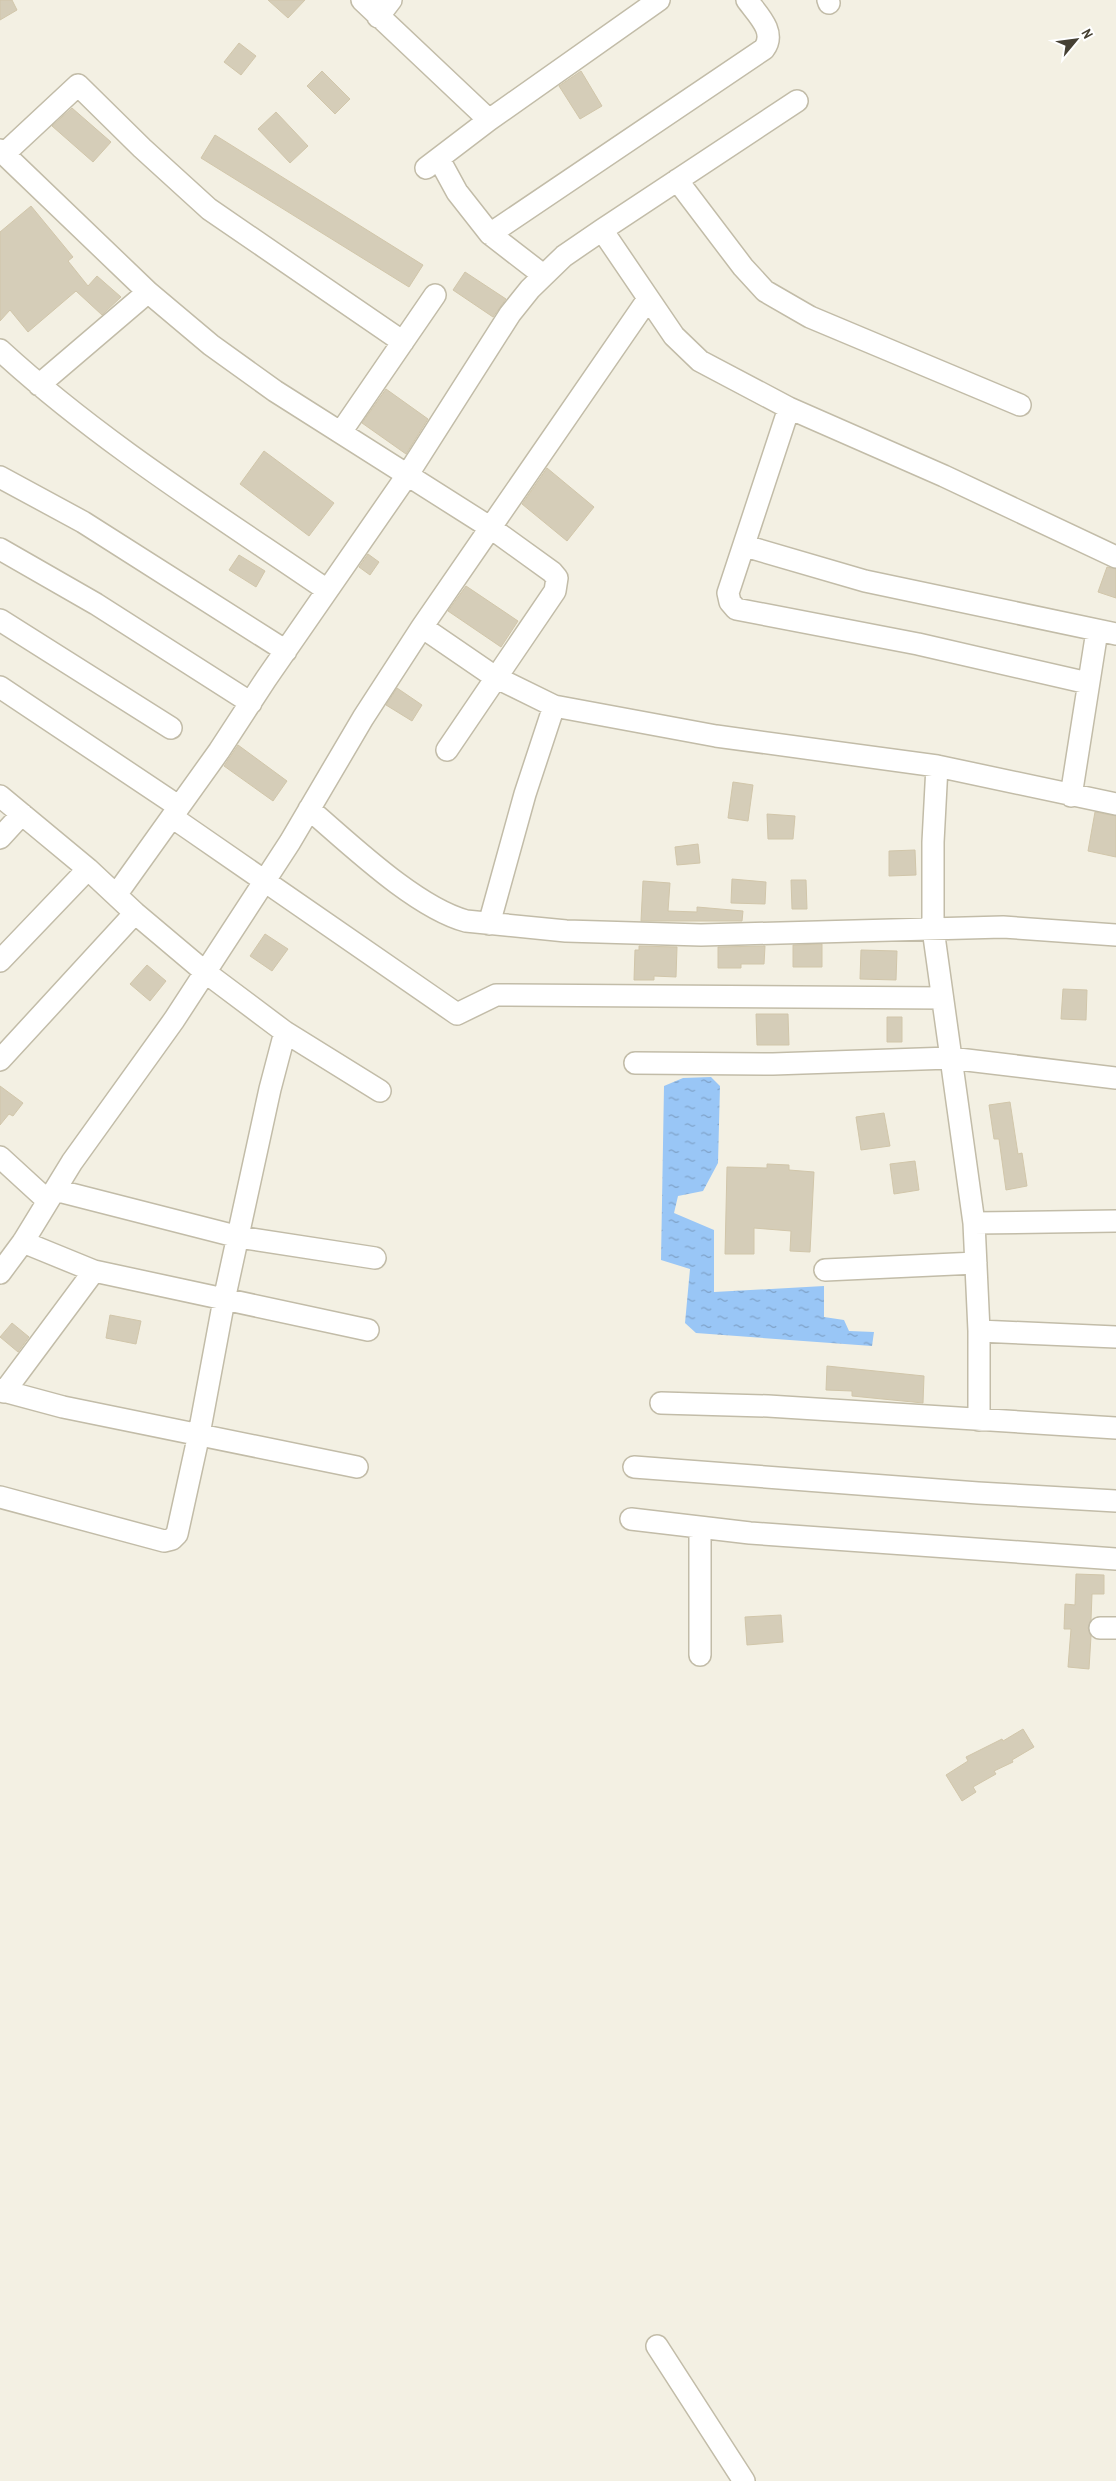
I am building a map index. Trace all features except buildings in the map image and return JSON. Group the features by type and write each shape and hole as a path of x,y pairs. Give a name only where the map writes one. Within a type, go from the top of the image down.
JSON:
{"street":[{"path":"362,0 489,120"},
{"path":"378,17 391,0"},
{"path":"543,275 490,234 432,163 489,120 659,0"},
{"path":"490,234 764,49 769,42 769,34 747,0"},
{"path":"403,342 209,209 142,148 78,85 2,152 148,292 211,345 275,391 491,528 552,572 557,578 555,591 447,750"},
{"path":"116,895 219,752 250,703 408,474 510,314 543,275 602,230 796,101"},
{"path":"677,180 742,267 765,292 810,317 1020,405"},
{"path":"602,230 674,336 700,361 789,408 944,476 1116,557"},
{"path":"39,385 148,292"},
{"path":"341,432 435,295"},
{"path":"0,1273 23,1242 72,1162 174,1020 264,882 363,718 422,627 648,299"},
{"path":"0,350 39,385 171,483 327,590"},
{"path":"789,408 728,593 730,602 736,609 918,644 1088,683"},
{"path":"0,477 82,522 286,651"},
{"path":"745,546 865,581 1106,632 1088,683 1071,796"},
{"path":"0,549 96,604 250,703"},
{"path":"0,620 170,728"},
{"path":"422,627 495,677 554,706 716,736 937,766 1071,796 1116,804"},
{"path":"0,687 175,812 264,882 457,1014 496,996 942,998"},
{"path":"489,924 525,794 554,706"},
{"path":"937,766 933,842 933,929 974,1223 979,1331 979,1420"},
{"path":"0,796 88,868 135,913 205,972 285,1032 380,1091"},
{"path":"309,809 379,868 431,906 451,916 489,924 566,931 701,935 1003,927 1116,935"},
{"path":"0,838 22,814"},
{"path":"0,962 88,868"},
{"path":"0,1060 135,913"},
{"path":"0,1497 164,1541 172,1539 177,1534 199,1434 224,1300 270,1089 285,1032"},
{"path":"635,1063 773,1064 950,1058 1116,1078"},
{"path":"0,1157 52,1196 239,1237 375,1258"},
{"path":"974,1223 1116,1221"},
{"path":"23,1242 94,1271 368,1330"},
{"path":"825,1270 976,1263"},
{"path":"94,1271 2,1391 63,1407 357,1467"},
{"path":"979,1331 1116,1337"},
{"path":"661,1403 768,1406 1116,1428"},
{"path":"634,1466 968,1493 1116,1502"},
{"path":"631,1519 700,1528 1116,1559"},
{"path":"700,1528 700,1654"},
{"path":"658,2346 744,2481"}],"water":[{"path":"711,1077 720,1086 718,1163 703,1191 678,1196 674,1213 714,1230 714,1292 824,1286 824,1317 844,1320 849,1331 874,1332 872,1346 696,1333 685,1323 690,1269 661,1260 664,1086 683,1078"}]}
